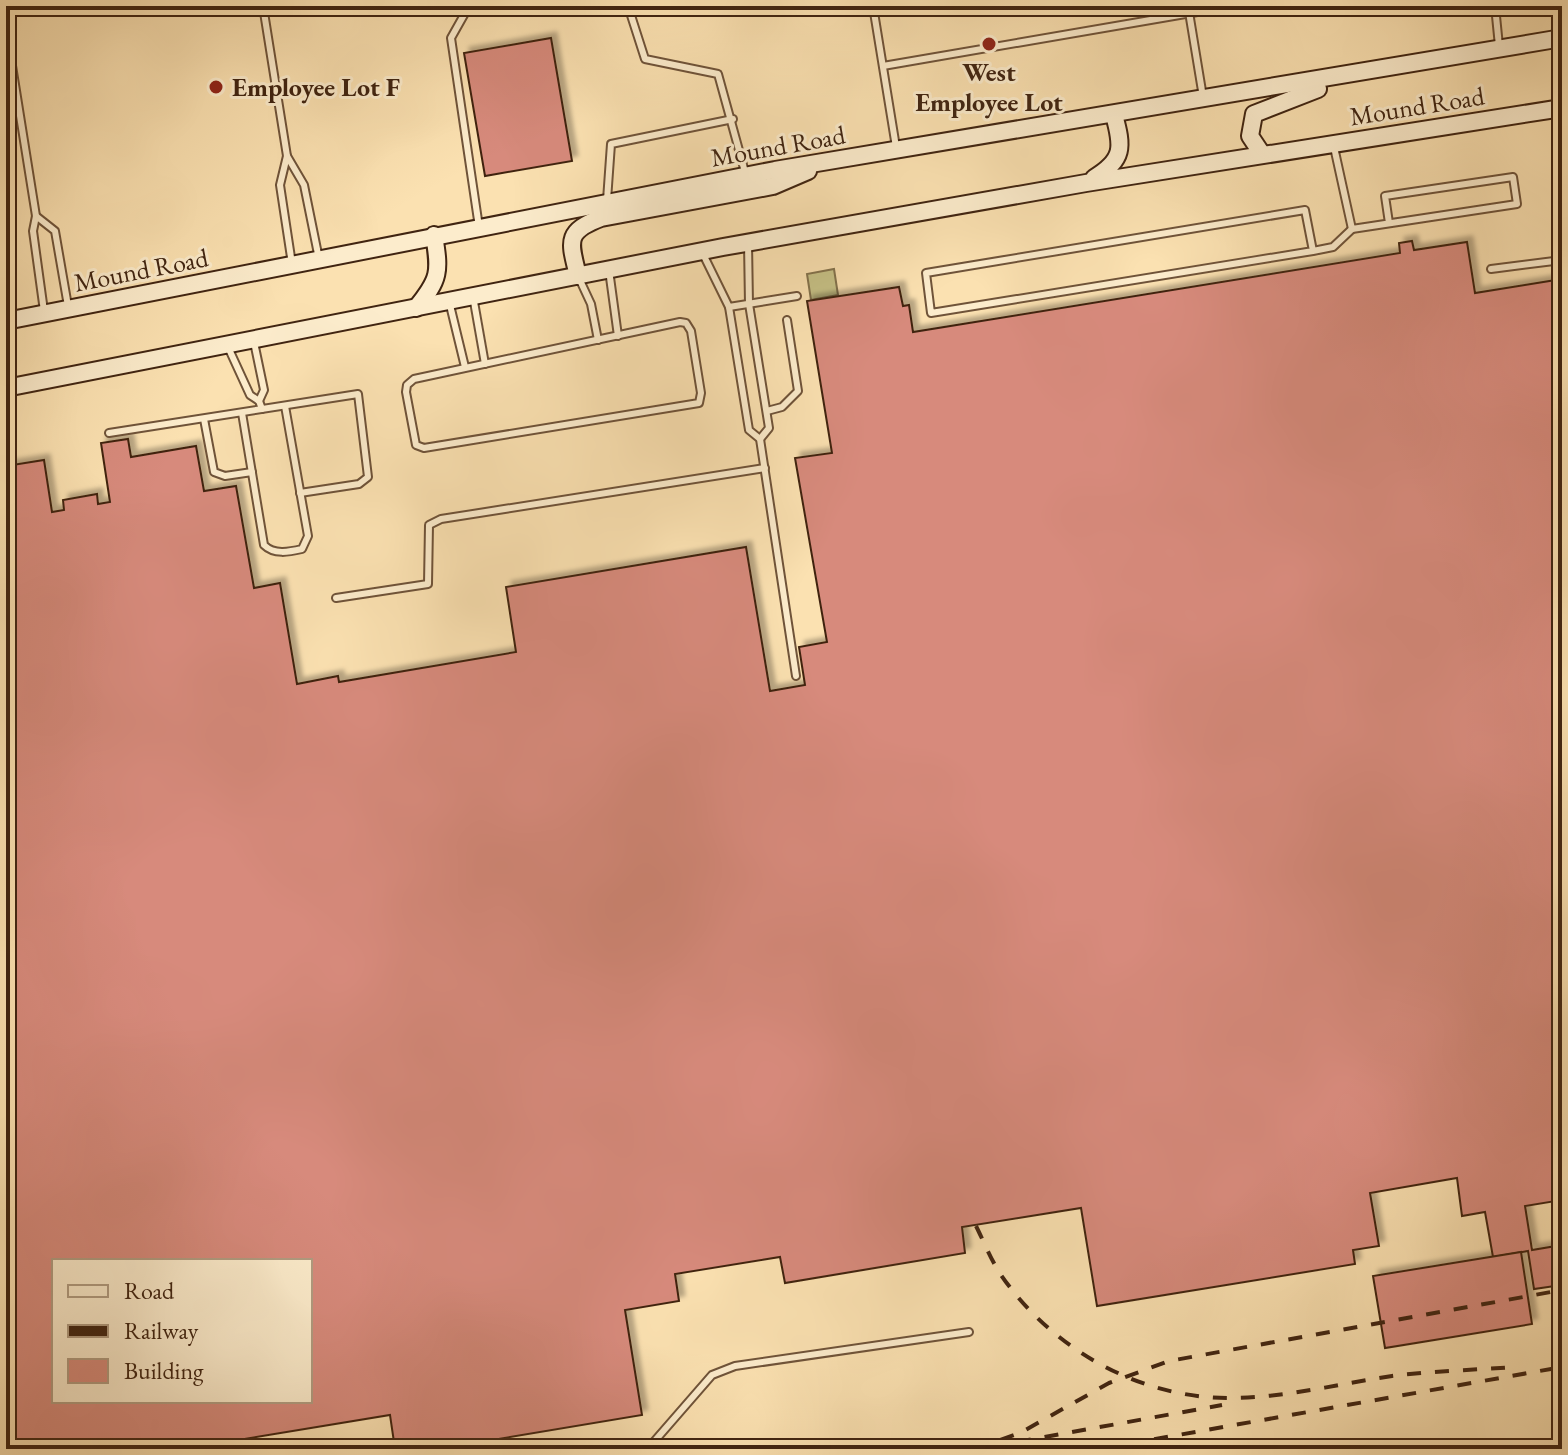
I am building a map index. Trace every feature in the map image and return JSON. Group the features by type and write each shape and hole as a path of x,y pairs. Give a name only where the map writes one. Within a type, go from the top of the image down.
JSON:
{"main road":[{"name":"Mound Road","path":"6,321 746,176 1562,38"},
{"path":"1262,154 1250,136 1251,119 1258,110 1373,71"},
{"name":"Mound Road","path":"6,388 748,243 1086,183 1562,108"},
{"path":"1086,183 1111,168 1119,154 1120,139 1114,115"},
{"path":"578,276 571,248 573,235 579,226 601,218 773,186 831,161"},
{"path":"416,308 435,284 439,272 434,235"}],"lane":[{"path":"263,6 287,156 304,185 319,259"},
{"path":"469,6 451,38 479,227"},
{"path":"628,6 645,59 718,74 733,119 746,176"},
{"path":"873,6 897,150"},
{"path":"883,66 1189,10 1232,6"},
{"path":"1495,6 1499,49"},
{"path":"1189,10 1203,100"},
{"path":"6,28 36,216 33,231 44,314"},
{"path":"607,203 611,144 733,119"},
{"path":"1333,143 1352,229"},
{"path":"287,156 280,185 292,264"},
{"path":"1313,251 1305,210 926,273 931,313 1313,251 1333,247 1352,229 1517,204 1513,177 1385,196 1389,223"},
{"path":"36,216 55,231 69,309"},
{"path":"748,243 749,304 769,428 760,439"},
{"path":"702,252 729,307 749,430 760,439 796,676"},
{"path":"1491,269 1562,260"},
{"path":"609,270 618,336"},
{"path":"578,276 591,304 598,340"},
{"path":"473,296 485,364"},
{"path":"729,307 797,296"},
{"path":"449,301 465,367"},
{"path":"767,411 782,407 798,391 787,320"},
{"path":"686,323 691,331 701,393 699,403 419,448 414,440 407,385 414,379 618,336 686,323"},
{"path":"254,340 264,390 259,401"},
{"path":"227,345 250,395 259,401 262,409"},
{"path":"743,392 763,388"},
{"path":"109,433 358,394 368,477 359,484 300,493"},
{"path":"242,413 262,536 269,550 294,551 306,544 308,536 285,406"},
{"path":"204,419 214,472 225,476 252,472"},
{"path":"336,598 428,584 426,536 429,525 441,519 765,468"},
{"path":"634,1449 652,1444 712,1375 735,1366 969,1332"}],"shaded area":[{"path":"834,269 838,295 811,300 807,274"}],"building":[{"path":"551,38 572,161 485,176 464,53"},
{"path":"1412,241 1414,250 1467,242 1475,293 1562,279 1562,1200 1525,1206 1532,1250 1562,1245 1562,1285 1534,1289 1528,1251 1493,1257 1485,1212 1462,1216 1457,1178 1370,1193 1379,1246 1353,1250 1355,1264 1097,1306 1081,1208 962,1227 965,1253 785,1283 780,1257 675,1274 679,1301 625,1310 642,1415 438,1449 395,1449 390,1415 184,1449 6,1449 6,466 44,460 52,512 64,510 63,500 97,494 98,504 110,502 101,443 128,439 131,457 196,446 204,491 236,486 254,588 280,583 297,684 338,676 339,682 516,652 506,587 746,547 770,691 805,685 799,647 827,642 795,458 832,453 807,301 899,287 903,306 909,305 913,332 1400,253 1399,243"},
{"path":"1521,1252 1532,1324 1385,1348 1373,1276"}],"railway":[{"path":"976,1226 1001,1275 1045,1325 1100,1364 1131,1379 1163,1389 1195,1396 1250,1397 1392,1376 1514,1367"},
{"path":"974,1449 1020,1433 1109,1383 1169,1361 1562,1290"},
{"path":"1099,1449 1562,1367"},
{"path":"1017,1442 1222,1405"}],"place":[{"name":"West Employee Lot","path":"989,44"},
{"name":"Employee Lot F","path":"216,87"}]}
